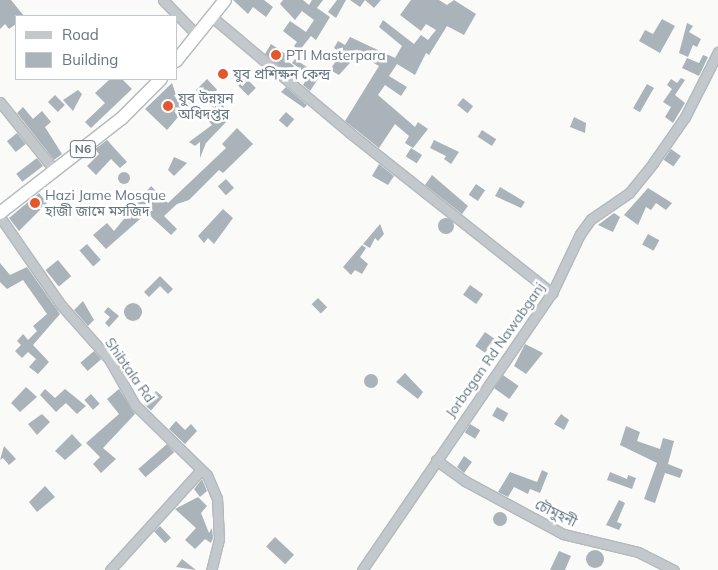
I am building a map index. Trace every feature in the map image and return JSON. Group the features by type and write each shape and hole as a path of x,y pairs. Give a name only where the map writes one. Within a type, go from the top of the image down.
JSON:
{"highway":[{"path":"178,59 225,0"},
{"name":"N6","path":"0,213 122,118 160,80"}],"street":[{"path":"163,0 178,15"},
{"path":"178,15 197,35"},
{"path":"212,17 350,133 552,293"},
{"name":"Jorbagan Rd Nawabganj","path":"362,570 552,293 580,234 591,218 629,193 653,163 685,117 718,52"},
{"path":"0,102 56,171"},
{"name":"Shibtala Rd","path":"0,217 61,305 109,359 136,405 201,470 217,493 219,539 211,570"},
{"name":"চৌমুহনী","path":"436,460 465,481 563,534 638,552 674,570"},
{"path":"110,570 201,470"}],"building":[{"path":"0,0 11,0 23,15 15,15 15,25 9,29 5,24 0,29"},
{"path":"233,0 264,0 273,7 266,17 253,7 248,14"},
{"path":"283,0 303,0 309,5 312,0 323,0 317,8 330,17 316,40 311,36 299,51 294,46 297,42 283,31 290,21 306,32 314,20 302,11 295,20 280,4"},
{"path":"337,0 346,0 336,18 328,12"},
{"path":"350,0 365,0 360,7"},
{"path":"365,0 381,0 374,8"},
{"path":"411,0 439,0 447,5 454,0 476,14 464,35 447,26 429,55 426,53 415,75 397,64 389,76 407,87 401,96 385,85 378,95 415,127 418,122 428,129 413,148 405,143 409,136 395,124 379,148 345,121 379,66 358,54 339,75 330,70 341,53 334,48 338,41 345,45 350,37 395,58 402,46 379,27 383,20 414,44 421,35 428,40 436,30 426,24 421,31 400,15"},
{"path":"662,19 675,26 660,53 639,41 645,30 653,34"},
{"path":"687,23 693,26 689,32 701,39 697,47 693,45 688,57 679,53"},
{"name":"PTI Masterpara","path":"271,44 287,55 284,58 294,66 288,73 265,54"},
{"path":"703,55 708,57 699,76 682,68 687,58 699,63"},
{"path":"295,59 320,76 310,91 303,85 309,75 292,63"},
{"path":"246,78 256,88 248,96 238,86"},
{"path":"681,78 685,80 675,95 685,103 673,123 665,117 671,107 663,102 672,89 667,85 671,79 677,83"},
{"path":"207,79 224,97 220,102 228,111 223,116 227,121 206,143 200,158 200,142 195,146 189,142 212,125 208,120 217,111 196,90"},
{"path":"109,80 123,80 132,89 91,128 85,122 105,103 95,93"},
{"name":"যুব উন্নয়ন অধিদপ্তর","path":"172,83 175,92 191,102 167,130 145,109"},
{"path":"647,84 654,88 640,112 633,108"},
{"path":"286,87 307,105 304,108 281,92"},
{"path":"78,90 82,94 73,111 63,100"},
{"path":"55,95 65,105 58,112 48,102"},
{"path":"463,98 473,106 467,113 457,105"},
{"path":"23,107 33,119 42,111 51,122 45,127 62,154 54,160 17,113"},
{"path":"286,112 294,119 287,128 279,120"},
{"path":"574,117 586,123 585,133 570,127"},
{"path":"237,128 253,144 223,173 219,170 189,200 177,204 164,216 177,229 171,235 147,213 106,249 93,235 107,223 114,231 151,186 168,203 226,148 222,144"},
{"path":"482,130 496,139 492,146 478,137"},
{"path":"17,133 26,144 16,152 7,141"},
{"path":"107,140 127,162 120,168 111,159 96,175 87,166 99,154 95,149"},
{"path":"434,140 459,152 451,164 444,159 446,156 430,148"},
{"path":"411,148 422,155 417,163 406,156"},
{"path":"671,149 681,156 673,167 664,160"},
{"path":"174,157 187,163 174,176 168,170"},
{"path":"37,158 43,166 22,182 16,174"},
{"path":"379,164 394,176 388,185 372,176"},
{"path":"122,172 126,172 130,178 126,184 122,184 118,180 118,176"},
{"path":"432,175 468,206 462,214 425,185"},
{"path":"226,179 234,188 226,195 218,186"},
{"path":"476,184 485,190 478,201 469,195"},
{"path":"500,187 525,202 521,208 495,196"},
{"path":"648,188 672,203 666,210 656,203 651,210 646,207 638,225 624,215"},
{"path":"39,193 47,203 19,231 9,218"},
{"path":"223,209 233,218 214,244 208,238 204,243 198,236"},
{"path":"614,213 620,217 613,232 598,225"},
{"path":"446,218 454,226 446,234 438,226"},
{"path":"380,224 384,234 378,241 375,238 370,248 363,244"},
{"path":"648,234 659,240 654,251 642,244"},
{"path":"87,244 101,260 93,266 79,251"},
{"path":"362,245 366,248 360,257 368,264 362,274 355,270 351,275 343,267"},
{"path":"58,260 71,276 59,286 46,270"},
{"path":"0,263 10,275 27,267 60,314 33,345 49,362 38,374 29,367 36,359 28,352 22,358 15,351 21,345 17,341 23,334 28,340 37,331 33,326 47,314 23,280 7,289 0,282"},
{"path":"160,276 173,289 168,294 160,286 149,297 144,292"},
{"path":"470,285 483,294 476,304 463,295"},
{"path":"318,298 327,307 321,314 312,304"},
{"path":"83,301 94,320 88,326 74,310"},
{"path":"129,303 137,303 142,308 140,319 129,321 124,316 124,308"},
{"path":"108,307 119,316 109,327 105,323 110,317 104,312"},
{"path":"485,332 495,339 485,353 475,346"},
{"path":"525,344 543,353 526,374 514,366"},
{"path":"94,351 101,359 88,371 80,363"},
{"path":"405,373 423,392 418,399 396,382"},
{"path":"368,374 374,374 378,381 374,388 368,388 364,384 364,378"},
{"path":"503,375 519,386 509,399 494,388"},
{"path":"26,387 37,397 20,412 11,403"},
{"path":"45,389 55,398 65,389 86,406 77,414 66,403 56,412 40,395"},
{"path":"119,389 135,414 103,448 116,459 101,473 93,464 100,457 86,443 119,414 107,399"},
{"path":"156,391 163,397 151,410 144,405"},
{"path":"91,394 100,404 93,410 84,400"},
{"path":"497,407 508,413 504,422 492,416"},
{"path":"42,414 50,422 37,435 28,424"},
{"path":"561,414 569,420 564,430 554,424"},
{"path":"176,421 185,430 191,424 197,431 185,444 169,429"},
{"path":"470,424 480,430 475,439 465,433"},
{"path":"626,426 640,432 637,441 660,449 663,438 674,441 668,464 683,470 680,478 665,473 655,503 644,499 657,463 620,445"},
{"path":"72,434 82,445 65,460 55,451"},
{"path":"167,444 174,452 146,477 138,469"},
{"path":"4,446 16,459 9,465 3,458 0,460"},
{"path":"464,456 472,462 464,473 457,467"},
{"path":"542,470 548,473 540,493 530,489 528,494 514,487 508,497 498,492 510,472 537,482"},
{"path":"610,472 627,479 628,475 636,478 632,489 607,480"},
{"path":"202,479 207,491 200,497 194,489"},
{"path":"45,486 55,497 37,512 29,502"},
{"path":"198,497 207,506 201,513 209,533 212,528 213,538 211,543 205,539 195,549 185,540 196,528 175,509"},
{"path":"619,500 625,503 617,522 622,524 619,530 606,525"},
{"path":"500,512 505,514 507,519 505,524 500,526 495,524 493,519 495,514"},
{"path":"160,526 171,538 165,543 154,531"},
{"path":"275,537 294,555 285,564 266,547"},
{"path":"595,550 601,553 604,559 601,565 595,568 589,565 586,559 589,553"},
{"path":"559,551 571,556 565,570 550,570"},
{"path":"182,559 196,570 176,567"}],"place":[{"name":"PTI Masterpara","path":"276,55"},
{"name":"যুব প্রশিক্ষন কেন্দ্র","path":"223,74"},
{"name":"যুব উন্নয়ন অধিদপ্তর","path":"168,106"},
{"name":"Hazi Jame Mosque হাজী জামে মসজিদ","path":"35,203"}]}
